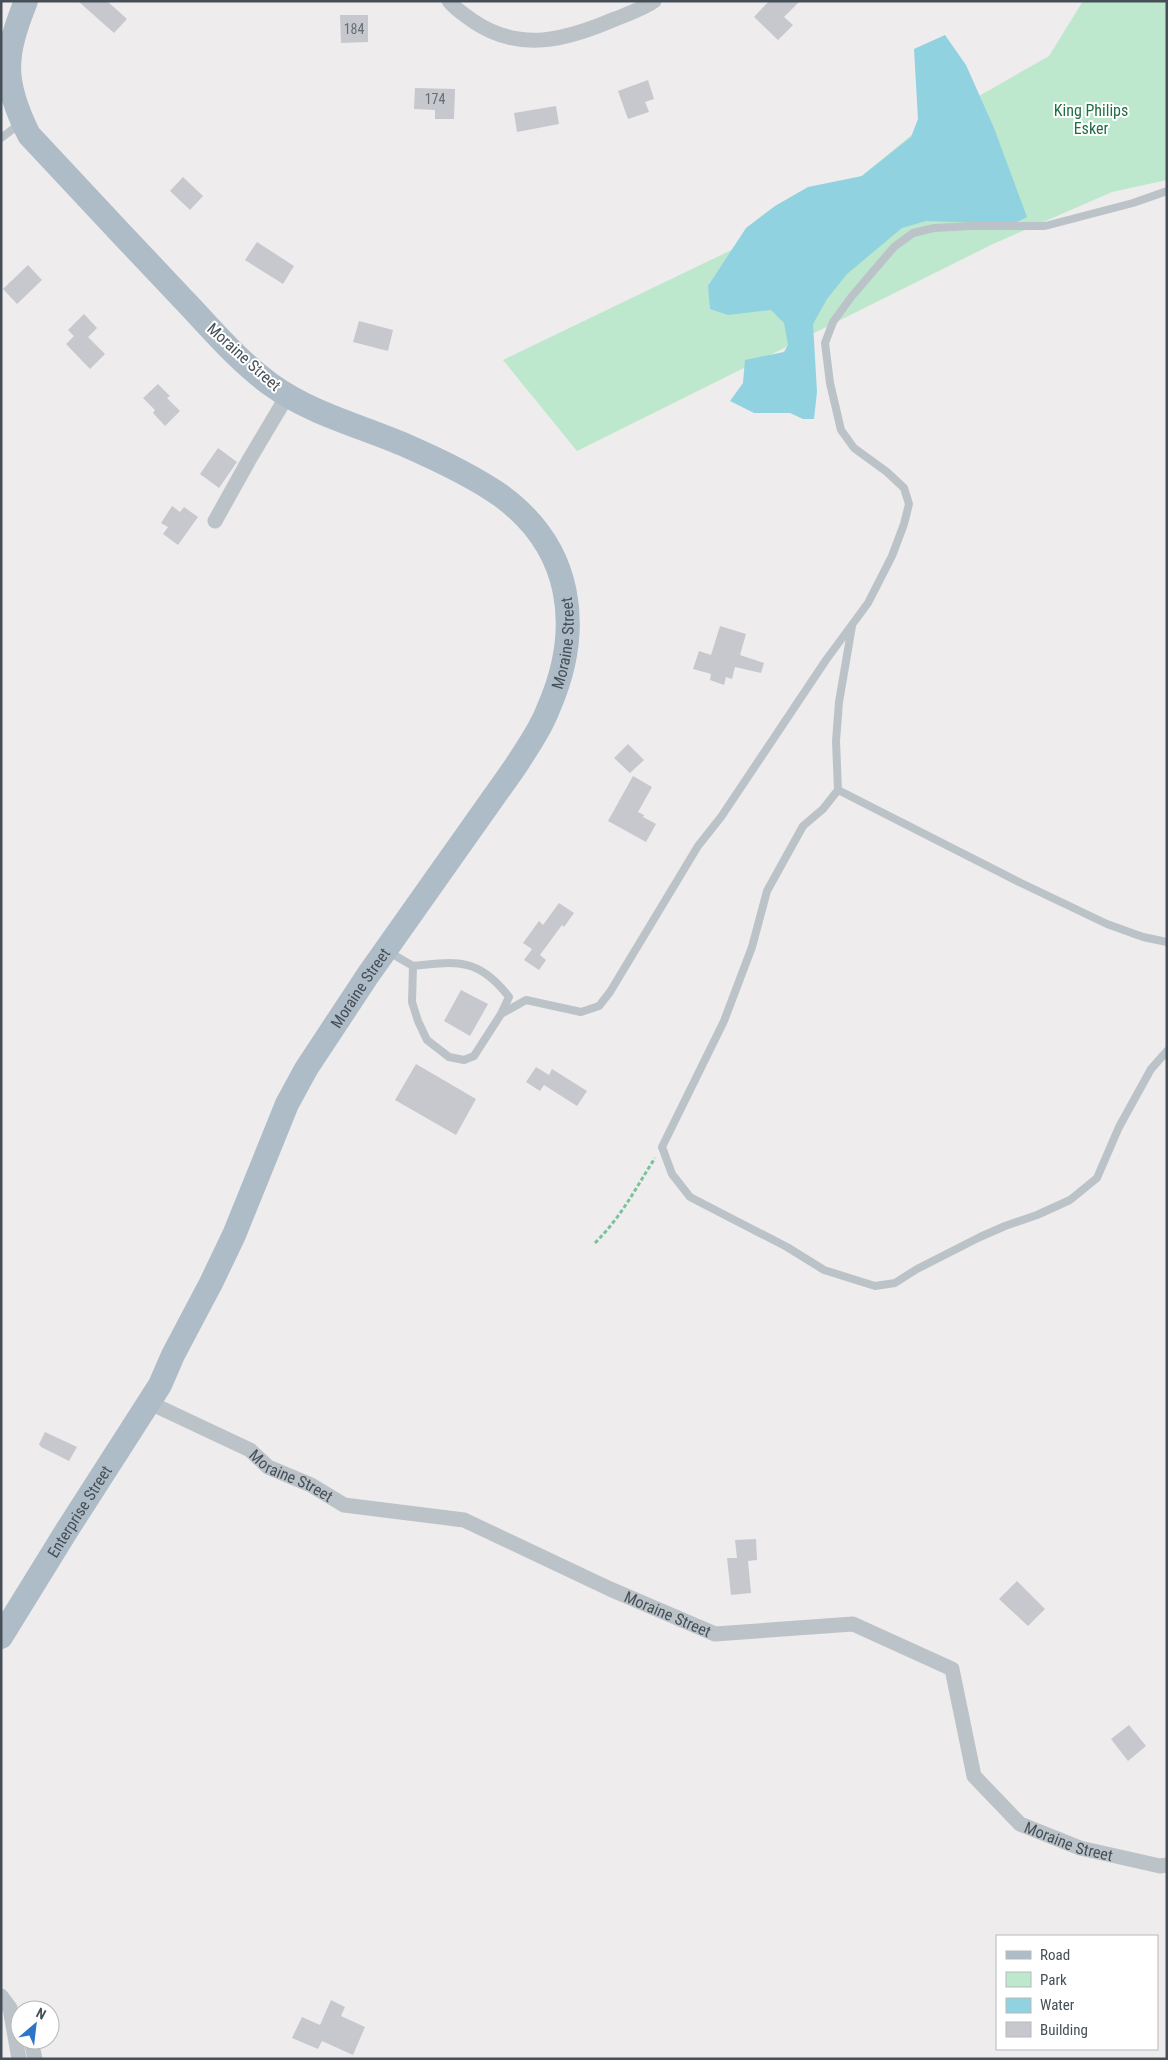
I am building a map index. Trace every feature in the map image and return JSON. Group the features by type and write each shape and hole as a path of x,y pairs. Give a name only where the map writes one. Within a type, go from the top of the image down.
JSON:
{"main road":[{"name":"Moraine Street","path":"26,1 6,43 11,92 29,135 224,342 268,383 287,396 341,421 406,445 454,468 501,496 519,511 550,548 559,566 565,587 568,609 566,649 558,684 549,709 516,767 337,1019 306,1069 287,1104 234,1235 153,1395"},
{"name":"Enterprise Street","path":"1,1637 153,1395"}],"street":[{"path":"449,1 479,25 498,35 520,40 545,40 577,34 654,1"},
{"path":"216,521 287,396"},
{"name":"Moraine Street","path":"153,1395 250,1450 268,1467 310,1485 344,1505 464,1520 610,1588 715,1634 852,1624 952,1669 974,1776 1020,1824 1080,1848 1160,1866 1167,1865"},
{"path":"1,1995 10,2008 19,2059"}],"lane":[{"path":"1,138 22,122"},
{"path":"502,1014 526,1000 581,1012 599,1006 610,992 698,846 721,817 868,603 892,556 909,504 904,488 887,472 854,448 841,430 830,383 825,343 833,322 872,271 894,247 913,233 934,228 952,227 1045,226 1133,203 1167,191"},
{"path":"853,624 839,702 836,741 838,790 823,809 803,826 767,891 752,947 724,1021 662,1147 672,1174 690,1197 787,1247 824,1270 875,1286 895,1283 917,1269 980,1237 1005,1226 1037,1216 1070,1200 1097,1178 1119,1127 1151,1069 1167,1051"},
{"path":"838,790 1021,883 1107,924 1142,937 1167,942"},
{"path":"385,950 413,966 451,962 477,967 499,984 509,997 502,1014 474,1056 464,1060 449,1057 427,1040 412,1002 413,966"}],"path":[{"path":"595,1243 611,1228 631,1200 662,1147"}],"green space":[{"name":"King Philips Esker","path":"1083,1 1167,1 1167,180 1112,192 993,244 577,451 503,360 827,204 914,133 1049,56"}],"water":[{"path":"945,35 966,65 994,128 1027,217 1013,224 926,221 902,228 847,274 827,299 813,324 817,392 814,419 803,419 790,413 754,413 730,401 743,383 745,360 784,352 788,345 784,323 771,310 728,315 710,309 708,286 746,228 775,206 808,187 862,176 911,137 918,119 914,49"}],"building":[{"path":"78,1 107,1 127,19 114,33"},
{"path":"769,1 800,1 784,17 793,25 778,40 754,17"},
{"path":"340,15 368,15 368,42 341,43"},
{"path":"648,80 654,99 645,102 649,112 628,119 618,91"},
{"path":"415,88 455,89 454,119 435,119 435,110 414,109"},
{"path":"556,106 559,124 517,132 514,113"},
{"path":"183,177 203,196 190,210 170,191"},
{"path":"257,242 294,266 283,284 245,260"},
{"path":"28,265 42,280 17,304 3,289"},
{"path":"84,314 97,328 88,337 105,354 90,369 66,344 74,336 68,330"},
{"path":"359,321 393,330 388,351 353,342"},
{"path":"158,384 170,396 167,398 180,411 165,426 153,413 155,410 143,398"},
{"path":"218,448 237,462 219,488 200,474"},
{"path":"172,506 180,512 184,507 198,517 178,545 163,534 168,527 161,523"},
{"path":"720,626 746,634 740,655 764,663 761,673 735,667 732,679 726,677 724,685 710,680 711,674 693,669 699,651 711,655"},
{"path":"628,744 644,760 630,773 614,758"},
{"path":"633,776 652,787 638,812 656,824 646,842 608,821"},
{"path":"559,903 574,913 564,927 562,925 540,955 546,960 539,970 524,960 532,949 523,943 539,921 543,925"},
{"path":"461,990 488,1004 470,1036 444,1021"},
{"path":"416,1064 476,1099 456,1135 395,1100"},
{"path":"536,1067 549,1075 552,1069 587,1091 577,1106 544,1085 540,1091 526,1082"},
{"path":"45,1432 77,1447 69,1461 41,1447 39,1444"},
{"path":"756,1539 757,1560 748,1561 751,1593 731,1595 727,1558 737,1558 735,1540"},
{"path":"1017,1581 1045,1609 1028,1626 999,1599"},
{"path":"1129,1725 1146,1746 1128,1761 1111,1739"},
{"path":"331,2000 345,2007 341,2016 365,2027 353,2055 322,2041 318,2049 292,2038 302,2017 320,2025"}]}
